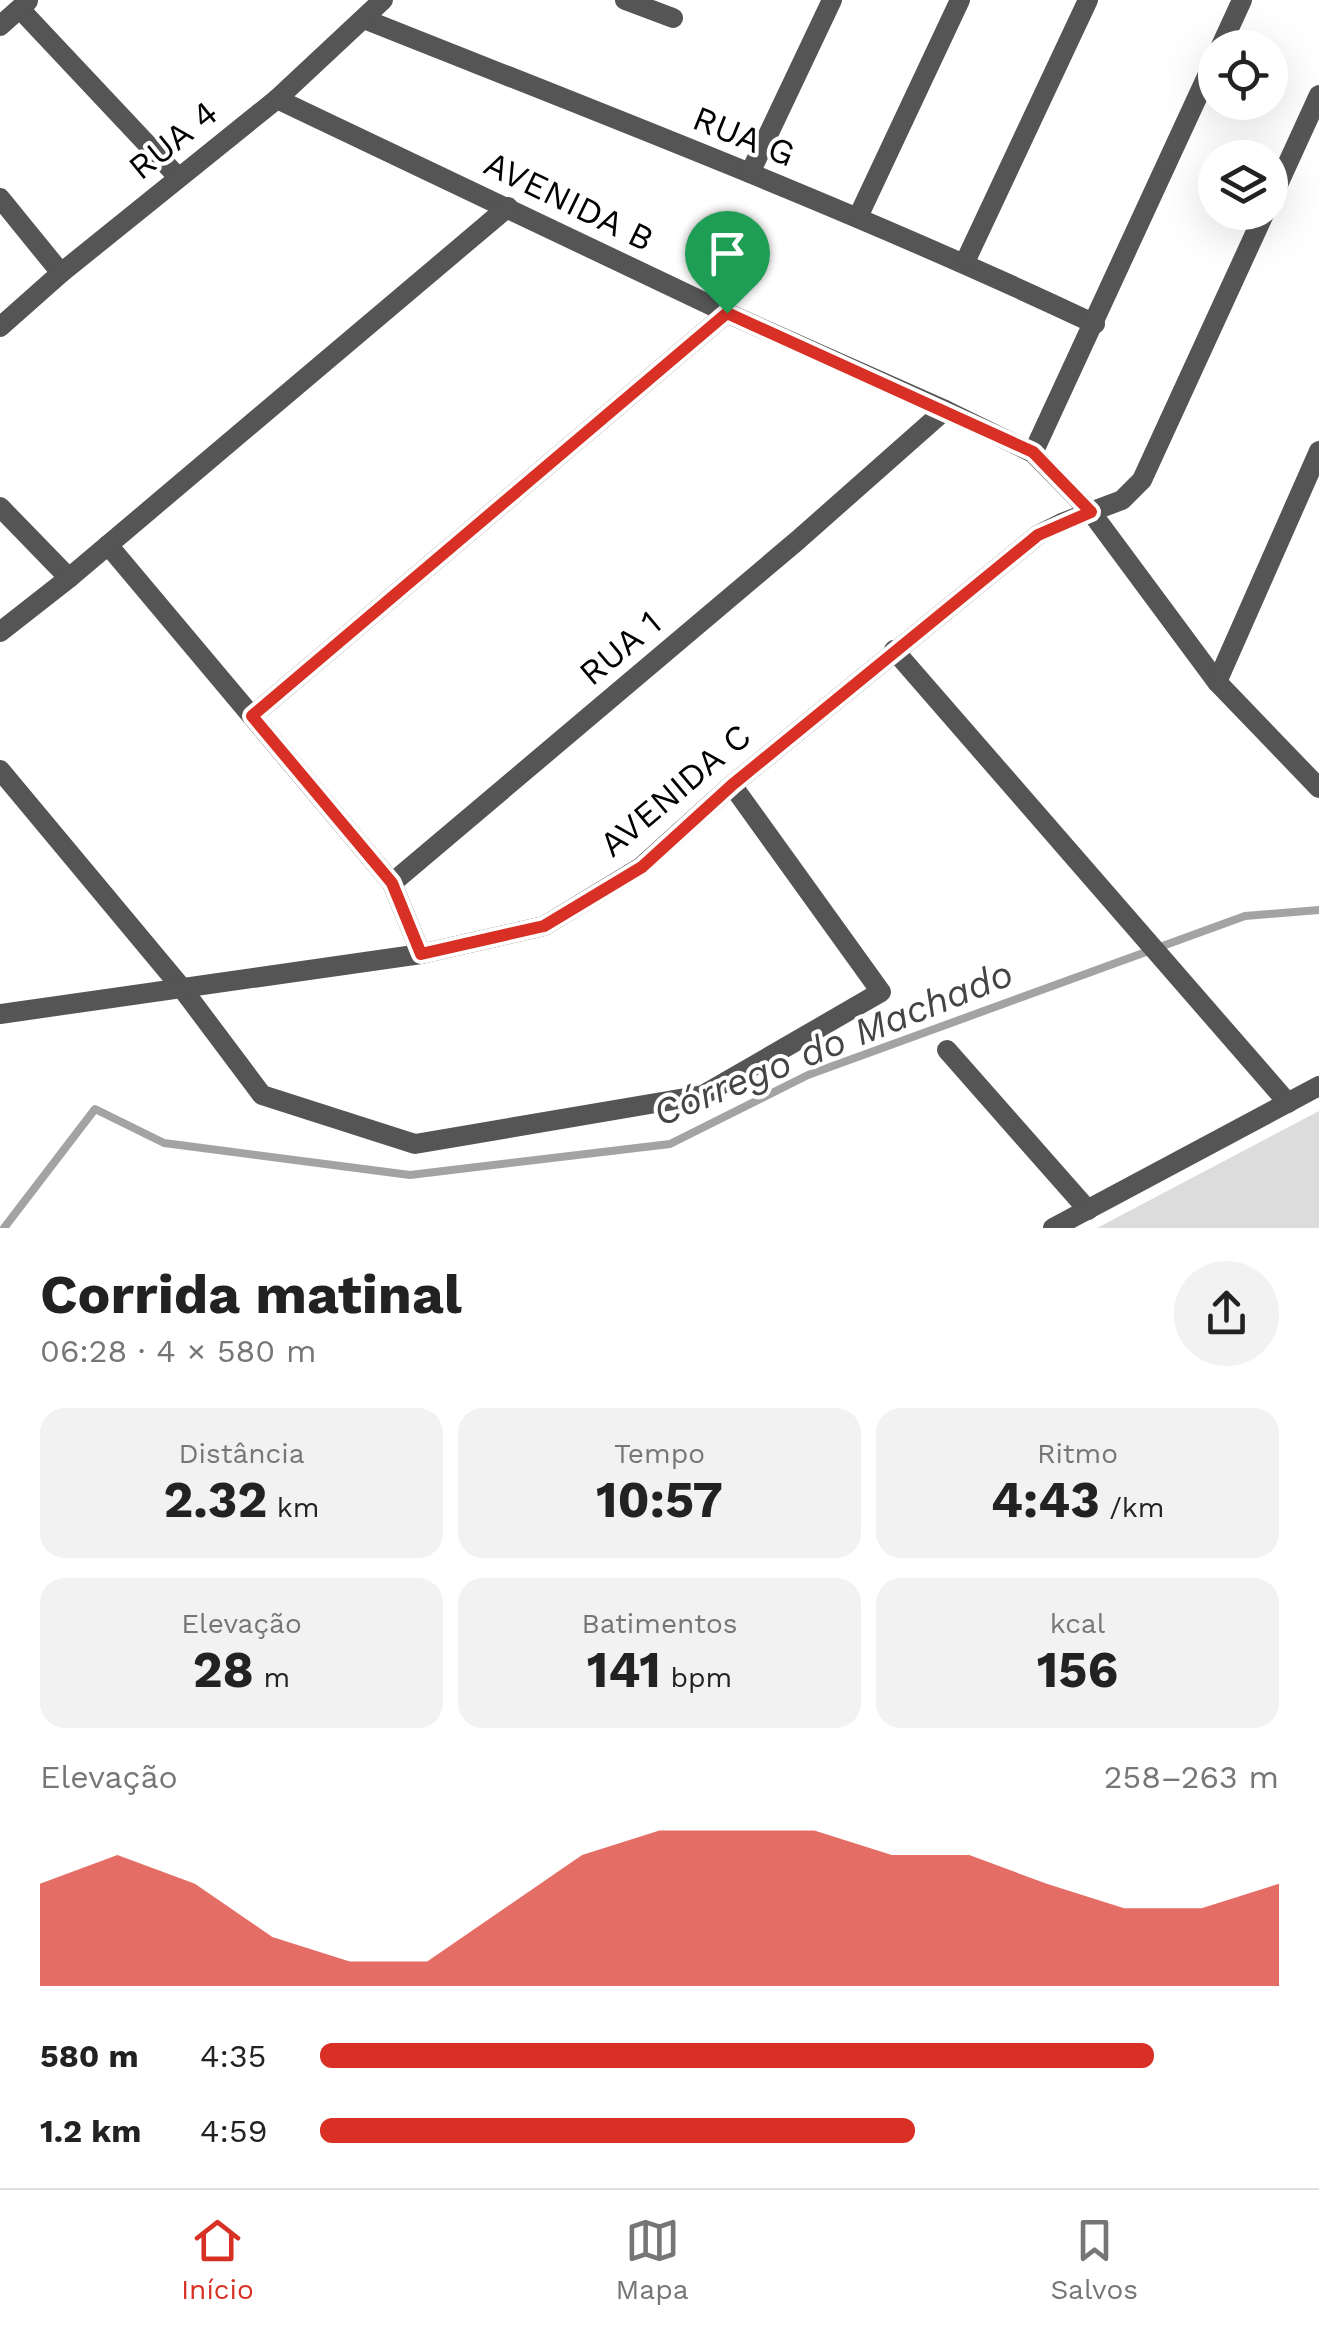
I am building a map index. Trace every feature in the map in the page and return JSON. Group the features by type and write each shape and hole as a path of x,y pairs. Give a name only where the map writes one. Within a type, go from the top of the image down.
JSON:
{"street":[{"name":"RUA 4","path":"0,327 276,99 382,0"},
{"path":"625,0 673,18"},
{"path":"750,173 832,0"},
{"path":"858,217 960,0"},
{"path":"965,262 1088,0"},
{"path":"1228,30 1242,0"},
{"path":"0,26 24,4 178,177"},
{"name":"RUA G","path":"364,19 858,217 965,262 1095,324"},
{"path":"1288,163 1319,95"},
{"path":"1033,452 1198,97"},
{"name":"AVENIDA B","path":"276,99 727,313 1033,452 1091,512 1216,682 1319,788"},
{"path":"0,198 61,273"},
{"path":"0,632 508,207"},
{"name":"AVENIDA C","path":"0,1014 421,954 544,926 642,867 732,785 1038,535 1122,500 1142,480 1257,230"},
{"path":"252,716 727,313"},
{"name":"RUA 1","path":"392,883 798,540 945,410"},
{"path":"1216,682 1319,452"},
{"path":"0,507 68,578"},
{"path":"108,545 392,883 421,954"},
{"path":"894,650 1288,1103"},
{"path":"0,770 182,988 262,1095 415,1144 703,1095 881,992 732,785"},
{"path":"947,1050 1088,1210"},
{"path":"1053,1228 1319,1086"}],"shaded area":[{"path":"1319,1111 1319,1228 1097,1228"}],"waterway":[{"name":"Córrego do Machado","path":"4,1228 95,1109 164,1143 410,1175 670,1144 808,1075 1245,916 1319,910"}],"route":[{"path":"727,313 1033,452 1091,512 1038,535 732,785 642,867 544,926 421,954 392,883 252,716 727,313"}]}
